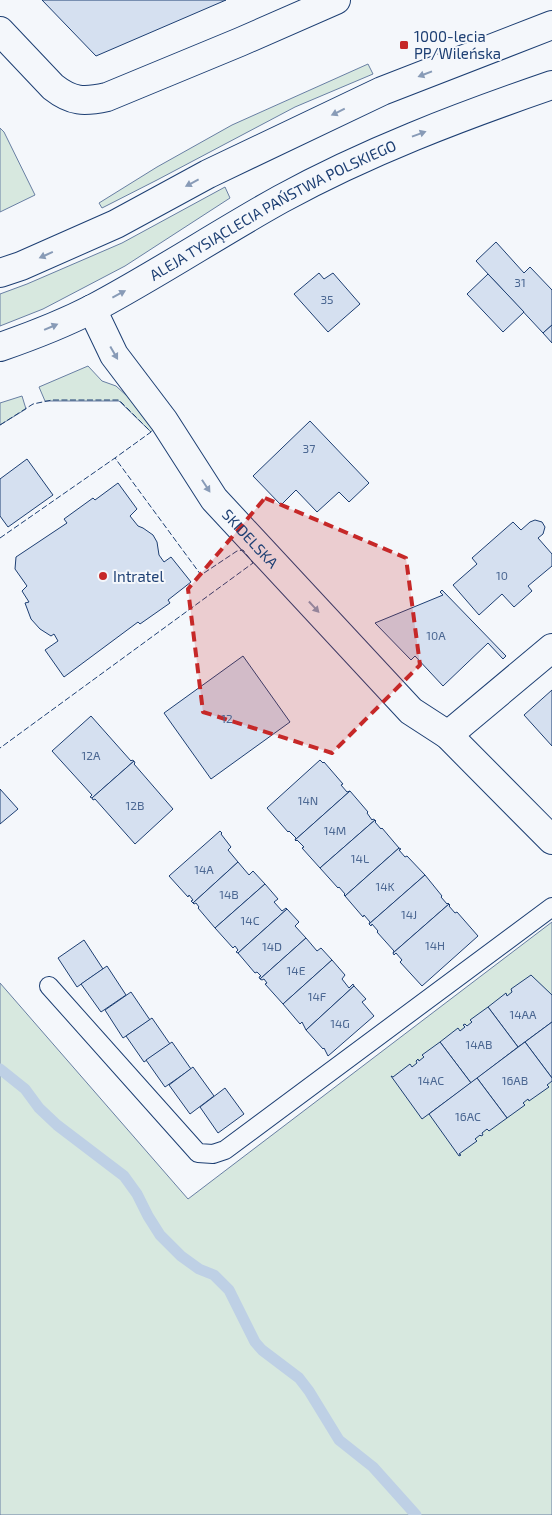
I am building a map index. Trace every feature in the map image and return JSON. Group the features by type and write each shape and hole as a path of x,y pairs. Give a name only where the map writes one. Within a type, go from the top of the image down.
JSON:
{"street":[{"path":"0,31 53,87 76,100 90,101 107,97 336,0"},
{"path":"0,273 21,266 116,224 208,174 382,91 552,25"},
{"name":"ALEJA TYSIĄCLECIA PAŃSTWA POLSKIEGO","path":"0,346 92,309 146,280 280,200 327,175 405,139 552,86"},
{"name":"SKIDELSKA","path":"92,309 114,355 164,421 214,499 411,711 448,735 552,840"},
{"path":"448,735 552,648"}],"lane":[{"path":"49,986 198,1153 213,1154 225,1150 552,907"}],"highlighted area":[{"path":"265,498 406,558 420,665 332,753 203,712 188,589"}],"shaded area":[{"path":"368,64 373,74 295,107 102,208 99,203 157,167 232,125"},
{"path":"0,128 4,132 35,195 0,212"},
{"path":"225,187 230,198 125,266 43,309 0,326 0,294 122,243"},
{"path":"88,366 102,381 116,386 127,396 155,427 151,432 119,401 45,401 39,387"},
{"path":"22,396 26,409 0,425 0,403"},
{"path":"552,922 552,1515 0,1515 0,983 188,1199"}],"building":[{"path":"42,0 226,0 96,56"},
{"path":"496,242 524,273 530,267 552,290 552,325 543,333 476,261"},
{"path":"319,273 324,279 333,273 360,304 328,332 294,294"},
{"path":"488,274 524,312 503,332 467,294"},
{"path":"552,325 552,343 543,333"},
{"path":"310,421 369,483 349,502 339,492 317,512 296,490 281,505 253,476"},
{"path":"27,459 53,495 8,527 0,516 0,479"},
{"name":"Intratel","path":"118,483 137,509 130,516 138,526 153,535 157,542 159,555 164,562 171,557 191,582 168,600 170,603 140,624 138,622 64,677 45,650 58,641 54,634 51,636 40,629 31,619 25,603 29,602 22,591 27,586 15,569 16,557 67,523 64,519"},
{"path":"535,520 542,522 545,527 543,534 538,538 552,554 552,566 528,586 532,591 514,607 502,594 479,615 453,585 477,564 472,558 513,522 521,530"},
{"path":"442,590 506,656 503,659 488,643 443,686 415,656 411,660 375,623 443,595 440,592"},
{"path":"243,656 290,722 211,779 164,713"},
{"path":"552,690 552,746 524,715"},
{"path":"91,716 131,761 134,761 92,798 90,797 92,795 52,751"},
{"path":"320,760 324,762 343,784 341,785 347,792 350,791 295,840 296,838 288,832 267,808"},
{"path":"134,761 134,764 173,809 135,844 95,799 93,800 92,798"},
{"path":"0,789 18,809 0,824"},
{"path":"350,791 368,812 372,820 375,820 320,868 302,848 304,847 295,840"},
{"path":"375,820 399,848 345,896 339,887 320,868"},
{"path":"220,831 231,847 228,850 238,862 193,903 189,895 188,897 169,876"},
{"path":"399,848 405,857 407,856 425,875 369,924 370,922 364,915 363,917 345,896"},
{"path":"238,862 249,875 253,871 265,884 215,928 196,903 193,903"},
{"path":"425,875 441,897 449,904 393,953 394,951 378,931 372,924 371,926 369,924"},
{"path":"265,884 278,899 274,902 282,911 287,909 238,953 235,946 233,948 215,928"},
{"path":"449,904 455,913 457,912 478,936 422,986 400,962 402,960 396,953 394,955 393,953"},
{"path":"287,909 299,922 295,926 306,938 260,979 259,977 261,976 257,972 255,973 238,953"},
{"path":"306,938 317,951 321,948 332,960 283,1004 265,984 267,983 264,979 260,979"},
{"path":"84,940 103,969 77,987 58,958"},
{"path":"332,960 345,975 342,979 349,988 353,984 354,986 306,1030 302,1022 300,1024 283,1004"},
{"path":"107,966 126,995 101,1012 81,984"},
{"path":"531,975 552,995 552,1022 518,1047 488,1007 506,993 507,996 512,992 511,989"},
{"path":"354,986 366,999 362,1002 374,1016 328,1056 324,1048 306,1030"},
{"path":"131,992 150,1020 123,1038 105,1010"},
{"path":"488,1007 518,1047 471,1083 440,1042 458,1028 460,1031 465,1027 463,1025 467,1026 472,1022 470,1020"},
{"path":"152,1018 170,1044 144,1062 126,1036"},
{"path":"552,1022 552,1078 525,1042"},
{"path":"172,1042 191,1069 165,1087 146,1060"},
{"path":"440,1042 471,1083 422,1119 391,1076 393,1077 410,1064 412,1067 417,1063 418,1059 419,1061 424,1057 422,1055"},
{"path":"525,1042 552,1078 552,1081 547,1085 549,1087 529,1101 528,1099 523,1103 525,1105 507,1118 477,1078"},
{"path":"193,1067 214,1096 190,1114 169,1085"},
{"path":"477,1078 507,1118 489,1131 487,1129 482,1133 483,1135 475,1139 477,1141 459,1154 461,1155 459,1156 429,1114"},
{"path":"225,1088 244,1114 218,1133 200,1107"}],"waterway":[{"path":"0,1069 25,1089 39,1108 57,1125 124,1176 137,1194 160,1235 181,1256 199,1269 214,1275 229,1290 255,1342 262,1350 299,1378 339,1440 373,1467 416,1515"}],"fence":[{"path":"0,425 33,404 52,400 119,400 151,432 115,458"},
{"path":"0,538 115,458 201,575 237,551 243,550 253,563 0,748"}],"place":[{"name":"1000-lecia PP/Wileńska","path":"404,45"},
{"name":"Intratel","path":"103,576"}]}
